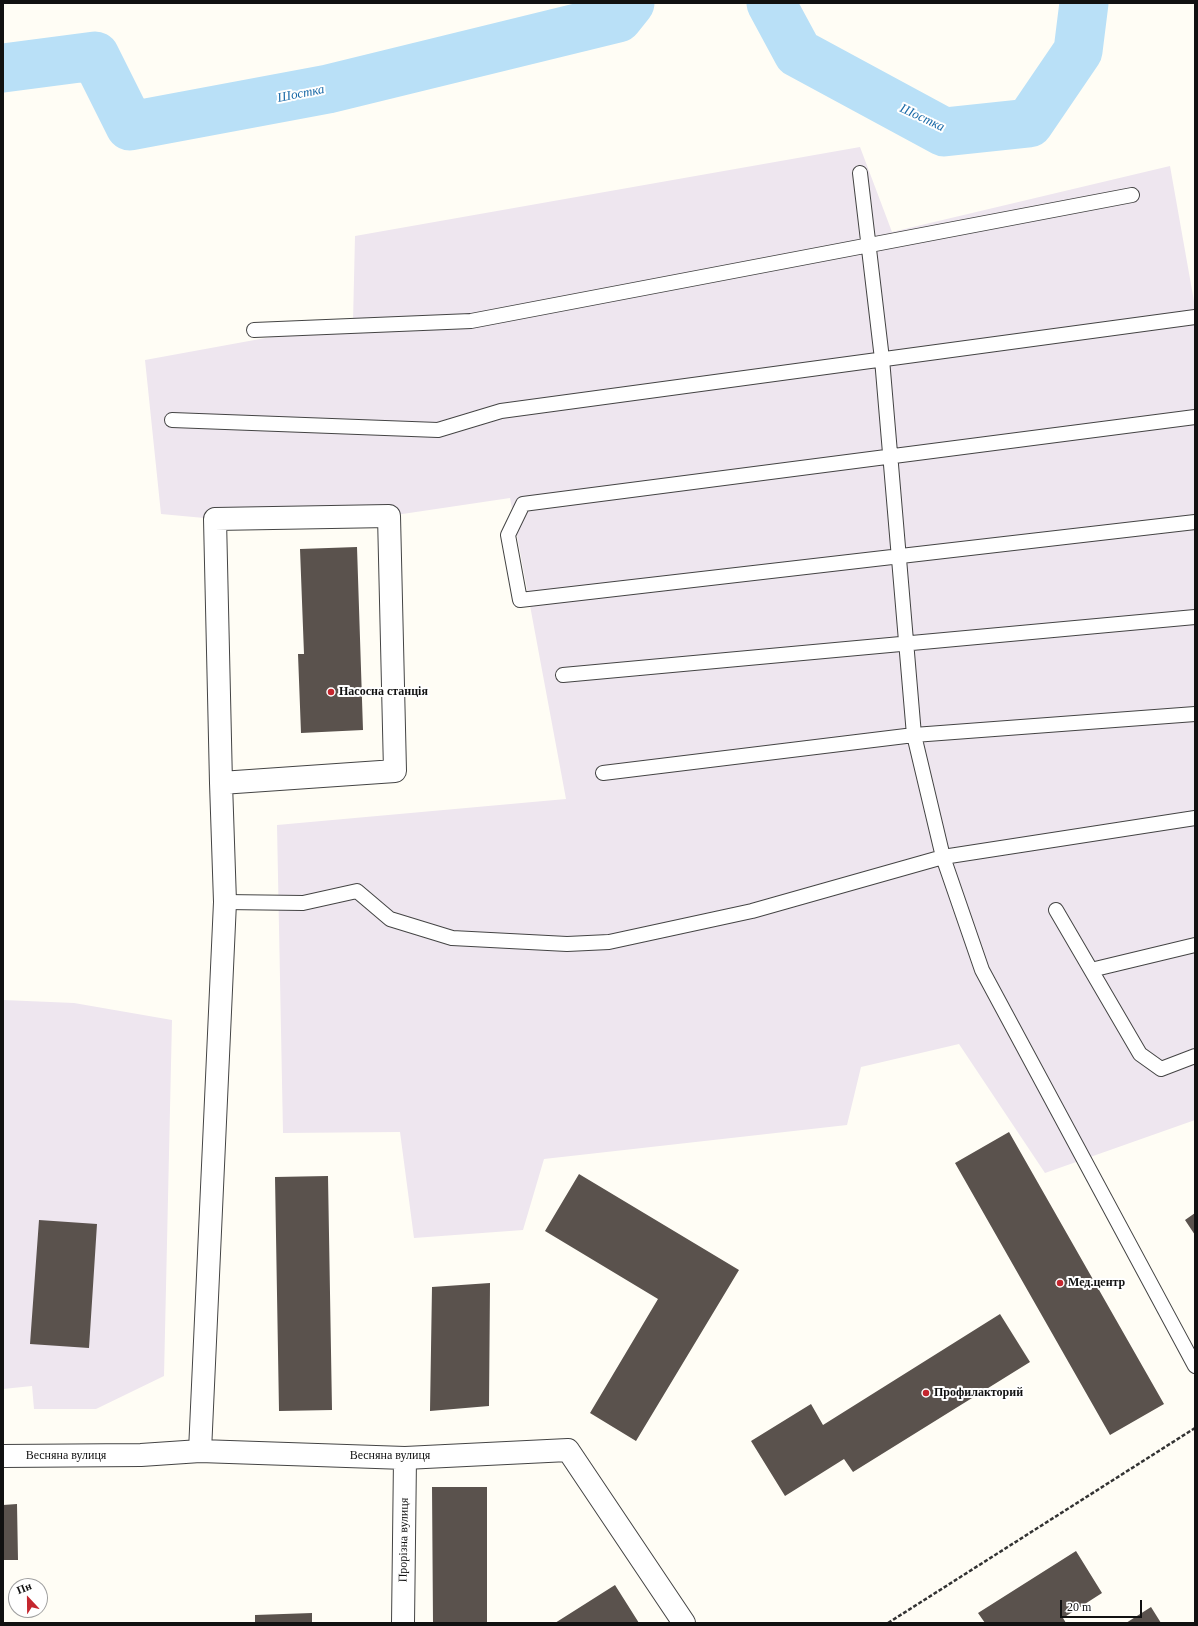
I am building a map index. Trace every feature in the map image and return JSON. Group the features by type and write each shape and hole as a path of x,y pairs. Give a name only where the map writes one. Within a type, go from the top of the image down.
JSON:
{"street":[{"path":"200,1451 225,902 221,783 215,519 389,516 395,771 221,783"},
{"name":"Весняна вулиця","path":"3,1456 141,1455 200,1451 405,1458 568,1450 684,1623"},
{"name":"Прорізна вулиця","path":"403,1623 405,1458"}],"lane":[{"path":"860,173 882,359 914,735 943,857 982,970 1195,1366"},
{"path":"254,330 471,321 1132,195"},
{"path":"172,420 438,430 501,411 1195,317"},
{"path":"1195,417 523,504 508,534 520,600 1195,522"},
{"path":"563,675 1195,617"},
{"path":"603,773 914,735 1195,714"},
{"path":"225,902 303,903 357,891 390,919 452,938 567,944 609,942 752,911 943,857 1195,818"},
{"path":"1056,910 1140,1054 1161,1069 1195,1056"},
{"path":"1091,970 1195,945"}],"path":[{"path":"888,1623 1195,1428"}],"shaded area":[{"path":"860,147 892,232 1170,166 1195,307 1195,1120 1045,1173 959,1044 861,1067 847,1125 544,1159 523,1230 414,1238 400,1132 283,1133 277,825 566,799 510,498 389,516 215,519 161,514 145,360 353,322 355,236"},
{"path":"3,1000 74,1003 172,1020 164,1376 96,1409 34,1409 32,1386 3,1389"}],"building":[{"path":"357,547 363,730 301,733 298,654 304,654 300,549"},
{"name":"Мед.центр","path":"1009,1132 1164,1404 1110,1435 955,1163"},
{"path":"579,1174 739,1270 636,1441 590,1413 658,1299 545,1231"},
{"path":"328,1176 332,1410 279,1411 275,1177"},
{"path":"1195,1213 1195,1235 1185,1220"},
{"path":"39,1220 97,1224 89,1348 30,1344"},
{"path":"490,1283 489,1406 430,1411 432,1287"},
{"name":"Профилакторий","path":"1000,1314 1030,1362 853,1472 844,1459 785,1496 751,1441 811,1404 823,1425"},
{"path":"432,1487 487,1487 487,1623 433,1623"},
{"path":"17,1504 18,1560 3,1560 3,1505"},
{"path":"1076,1551 1102,1593 1063,1618 1066,1623 985,1623 978,1613"},
{"path":"615,1585 639,1623 555,1623"},
{"path":"1151,1607 1161,1623 1126,1623"},
{"path":"312,1613 312,1623 255,1623 255,1615"}],"waterway":[{"name":"Шостка","path":"3,68 95,56 130,126 328,89 618,18 630,3"},
{"name":"Шостка","path":"771,3 798,53 944,132 1029,123 1078,51 1084,3"}],"place":[{"name":"Насосна станція","path":"331,692"},
{"name":"Мед.центр","path":"1060,1283"},
{"name":"Профилакторий","path":"926,1393"}]}
